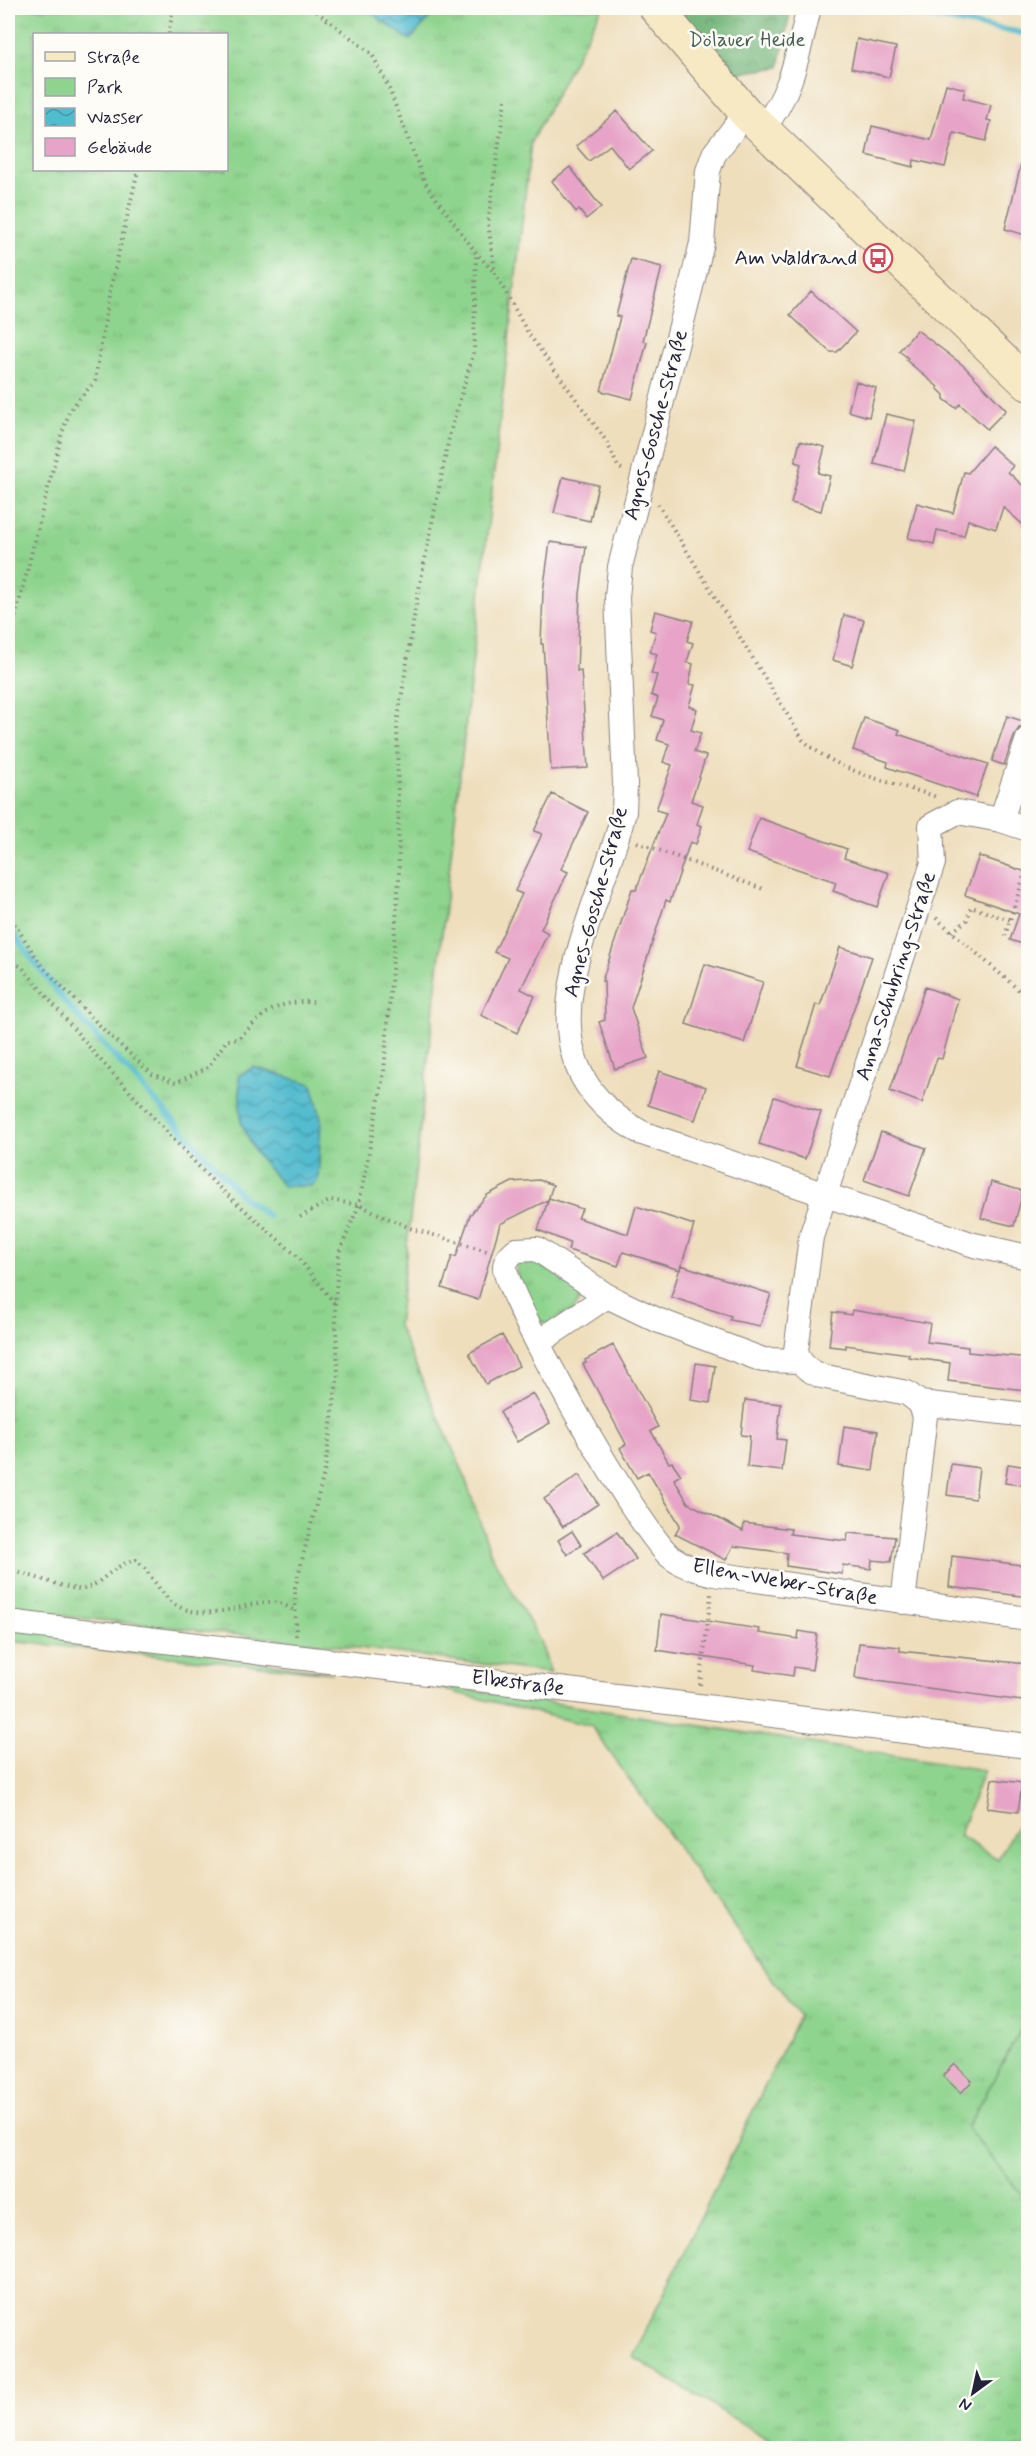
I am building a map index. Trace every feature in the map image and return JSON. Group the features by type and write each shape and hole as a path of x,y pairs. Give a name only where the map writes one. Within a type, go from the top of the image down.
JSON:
{"main road":[{"path":"656,8 754,121 1029,384"}],"street":[{"path":"754,121 777,112 786,93 809,8"},
{"name":"Agnes-Gosche-Straße","path":"754,121 714,154 708,171 702,243 620,567 617,597 625,784 624,812 572,972 568,996 570,1041 580,1072 603,1107 621,1122 642,1133 974,1245 1029,1257"},
{"path":"1001,820 1029,739"},
{"path":"957,812 1001,820 1029,830"},
{"name":"Anna-Schubring-Straße","path":"825,1196 933,863 931,826 957,812"},
{"path":"825,1196 808,1256 796,1351 799,1361 808,1371 821,1376 907,1393 920,1403 1029,1415"},
{"path":"508,1257 516,1250 537,1249 607,1296 657,1320 763,1360 799,1361"},
{"name":"Ellen-Weber-Straße","path":"508,1257 505,1267 512,1289 538,1342 613,1476 655,1540 671,1557 680,1563 714,1574 1029,1619"},
{"path":"538,1342 607,1296"},
{"name":"Ellen-Weber-Straße","path":"903,1602 925,1416 920,1403"},
{"name":"Elbestraße","path":"8,1622 1029,1746"}],"path":[{"path":"170,33 173,8"},
{"path":"312,8 372,54 388,86 425,183 476,253 495,273 528,333 607,442 618,467 640,482 654,497 802,740 835,764 951,802 957,812"},
{"path":"495,273 488,223 505,100"},
{"path":"8,646 62,433 70,410 95,381 110,290 138,171"},
{"path":"297,1657 295,1588 326,1468 338,1374 334,1303 339,1253 359,1205 380,1094 387,1036 399,880 398,724 417,599 450,433 474,351 476,253"},
{"path":"618,835 763,889"},
{"path":"1005,936 1029,863"},
{"path":"920,904 1029,998"},
{"path":"952,932 967,921 971,907 1010,920"},
{"path":"8,914 41,965 107,1033 152,1074 176,1083 208,1068 227,1040 237,1040 265,1012 298,1001 313,1002"},
{"path":"8,959 22,967 94,1053 215,1184 297,1256 334,1303"},
{"path":"300,1217 331,1200 359,1205 410,1228 508,1257"},
{"path":"8,1570 47,1579 70,1588 84,1589 123,1562 136,1560 144,1566 158,1588 182,1609 225,1613 271,1601 295,1611"},
{"path":"702,1673 714,1574"}],"green space":[{"path":"8,8 602,8 531,142 398,1326 463,1472 491,1554 540,1641 551,1673 352,1647 8,1610"},
{"name":"Dölauer Heide","path":"676,8 791,8 779,67 734,74"},
{"path":"531,1256 578,1287 582,1298 573,1311 546,1324 535,1318 517,1276 516,1264"},
{"path":"8,1622 333,1673 8,1641"},
{"path":"400,1679 984,1770 959,1836 998,1859 1028,1806 1028,2017 967,2128 1028,2202 1028,2448 782,2448 633,2357 799,2016 591,1726"},
{"path":"1028,2017 1028,2202 967,2128"}],"water":[{"path":"364,8 438,8 410,40"},
{"path":"253,1067 312,1084 321,1118 318,1180 311,1186 283,1186 255,1152 241,1122 239,1076"}],"building":[{"path":"857,39 896,47 889,77 851,68"},
{"path":"946,84 965,89 963,98 991,105 987,120 991,121 986,141 954,133 945,167 914,160 913,167 866,155 872,126 931,140"},
{"path":"617,111 652,151 629,169 610,145 589,161 576,146"},
{"path":"1022,160 1029,161 1029,236 1005,229"},
{"path":"570,167 601,207 586,219 579,210 576,212 552,181"},
{"path":"631,259 662,267 643,341 647,342 632,399 601,391 620,317 616,316"},
{"path":"811,291 856,332 837,352 830,352 790,315"},
{"path":"917,330 964,366 1006,410 987,429 960,404 956,408 944,399 938,387 906,360 908,358 899,351"},
{"path":"856,382 876,388 869,417 848,411"},
{"path":"886,414 916,421 904,471 874,464"},
{"path":"800,441 825,447 818,473 830,476 821,511 791,503 801,464 795,462"},
{"path":"991,446 1013,466 1008,472 1029,491 1029,530 1003,507 996,529 968,520 964,536 937,530 934,544 908,538 917,503 953,513 964,472 968,473"},
{"path":"563,477 598,485 590,521 554,513"},
{"path":"550,542 586,547 580,594 577,671 581,670 588,768 551,770 543,644 541,644 543,592"},
{"path":"655,611 693,621 687,641 693,643 687,662 693,664 689,684 695,685 689,706 697,709 691,730 701,733 694,752 706,756 691,801 703,805 697,824 702,826 696,844 690,842 670,902 666,900 631,1008 648,1058 615,1069 599,1022 605,1020 604,981 602,981 632,889 636,890 666,813 656,810 672,765 663,762 669,744 657,740 663,720 652,716 658,698 651,695 657,675 651,674 657,654 650,652 656,632 650,630"},
{"path":"844,615 864,620 852,666 833,660"},
{"path":"1007,716 1029,723 1029,725 1019,728 1015,734 1004,765 992,761"},
{"path":"864,718 900,730 898,734 988,764 976,797 887,767 888,762 853,750"},
{"path":"552,794 588,812 561,869 568,872 541,929 548,933 521,989 535,996 517,1033 481,1015 508,958 494,952 522,894 515,891 542,834 534,831"},
{"path":"759,818 847,849 844,858 889,873 877,907 833,891 836,882 747,852"},
{"path":"979,856 1029,873 1029,946 1010,940 1019,914 965,895"},
{"path":"840,947 872,957 830,1076 797,1066 816,1004 820,1006"},
{"path":"705,964 763,982 744,1043 686,1024"},
{"path":"925,987 958,999 942,1059 937,1058 922,1103 890,1091"},
{"path":"659,1071 706,1087 695,1120 648,1105"},
{"path":"774,1097 821,1112 805,1159 759,1144"},
{"path":"881,1132 926,1148 909,1196 864,1180"},
{"path":"539,1180 553,1185 548,1200 500,1224 478,1300 442,1288 452,1256 456,1257 470,1215 487,1195 512,1182"},
{"path":"991,1182 1023,1191 1014,1226 981,1218"},
{"path":"549,1198 582,1209 578,1218 628,1234 636,1206 694,1225 680,1270 623,1252 618,1266 568,1250 570,1243 538,1230"},
{"path":"681,1265 771,1294 760,1326 730,1320 731,1316 671,1297"},
{"path":"852,1310 930,1323 927,1342 968,1347 968,1352 1029,1358 1025,1390 948,1381 950,1363 908,1357 909,1354 846,1345 846,1348 829,1346 833,1312 851,1315"},
{"path":"502,1335 519,1366 486,1384 469,1353"},
{"path":"613,1345 658,1427 651,1431 669,1463 672,1462 681,1475 674,1479 688,1503 743,1531 744,1523 791,1529 790,1534 847,1541 848,1533 895,1537 891,1562 872,1560 871,1569 843,1565 842,1574 786,1566 787,1553 733,1546 726,1560 675,1534 680,1525 648,1472 637,1478 620,1448 626,1444 583,1364 586,1363 585,1360"},
{"path":"696,1363 715,1366 710,1403 691,1400"},
{"path":"533,1393 550,1423 517,1442 500,1412"},
{"path":"745,1400 781,1404 777,1439 786,1440 782,1471 747,1467 750,1436 741,1435"},
{"path":"844,1426 878,1431 873,1471 839,1466"},
{"path":"951,1464 979,1468 975,1499 947,1495"},
{"path":"1008,1464 1029,1467 1029,1486 1005,1483"},
{"path":"579,1475 598,1504 563,1527 544,1499"},
{"path":"572,1531 581,1545 567,1555 558,1540"},
{"path":"617,1532 636,1559 603,1581 584,1553"},
{"path":"952,1556 1029,1566 1029,1597 949,1587"},
{"path":"661,1614 760,1629 759,1633 798,1639 799,1631 817,1634 812,1670 794,1667 793,1676 754,1670 755,1665 657,1650"},
{"path":"859,1643 900,1647 900,1651 1027,1664 1022,1701 855,1678"},
{"path":"992,1779 1022,1783 1018,1812 987,1808"},
{"path":"955,2064 972,2081 961,2093 943,2076"}],"waterway":[{"path":"879,8 1028,34"},
{"path":"8,927 65,1002 243,1197 268,1216"}],"place":[{"name":"Am Waldrand","path":"878,258"}]}
